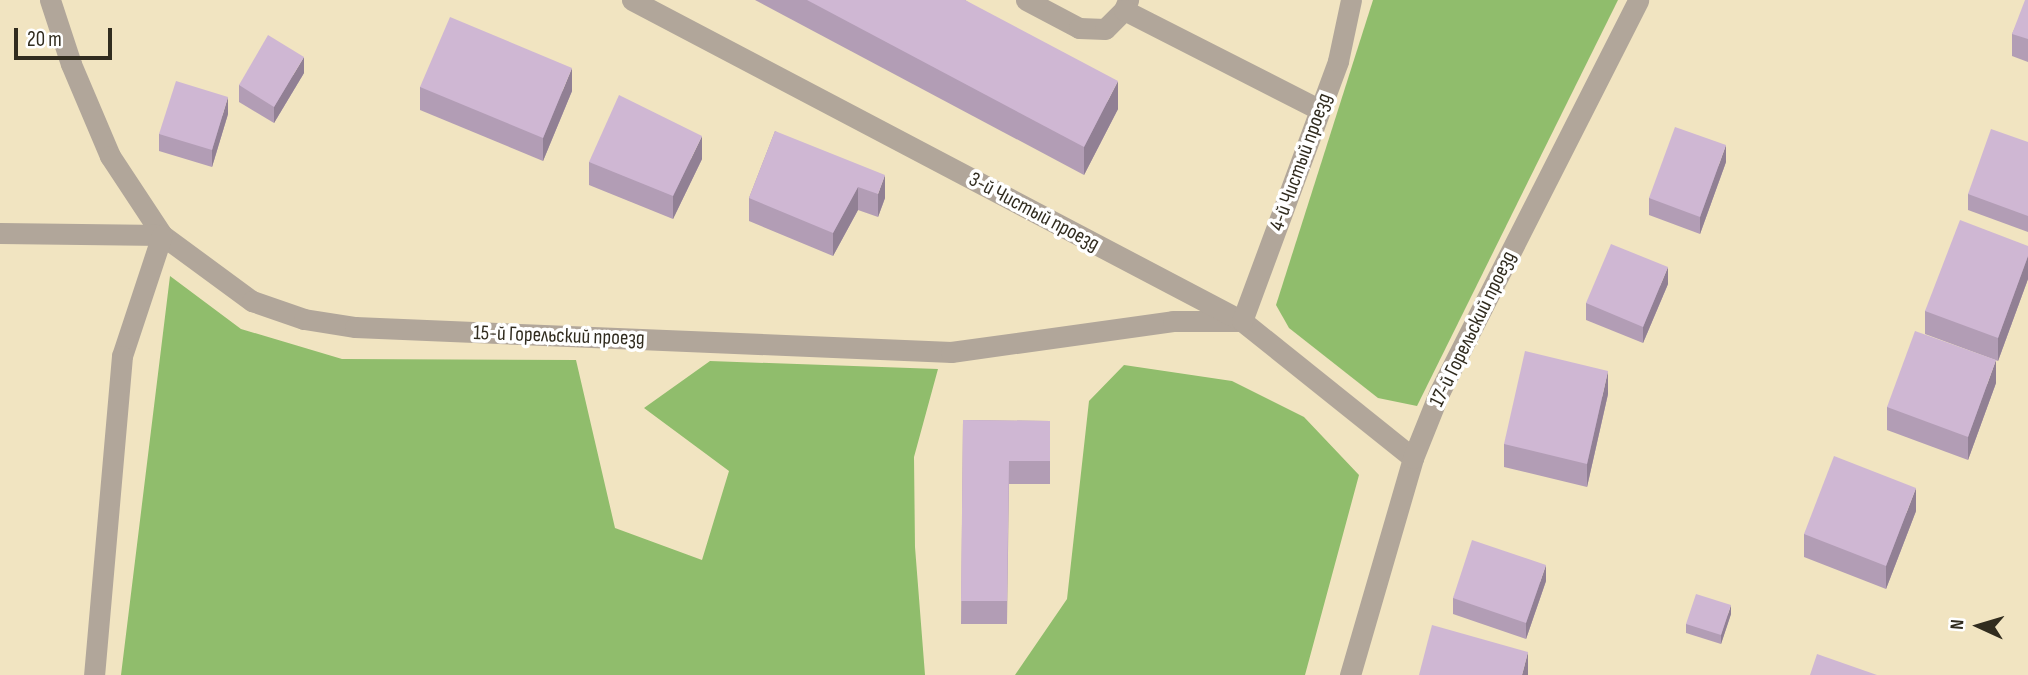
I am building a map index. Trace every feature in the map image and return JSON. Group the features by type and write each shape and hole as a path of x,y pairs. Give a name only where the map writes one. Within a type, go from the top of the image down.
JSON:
{"street":[{"name":"15-й Горельский проезд","path":"50,0 71,64 110,156 162,235 252,301 304,319 355,327 951,352 1173,321 1242,321"},
{"name":"3-й Чистый проезд","path":"632,0 1242,321 1413,458"},
{"path":"1026,0 1079,28 1105,29 1126,5 1320,110"},
{"name":"4-й Чистый проезд","path":"1242,321 1338,61 1351,0"},
{"name":"17-й Горельский проезд","path":"1350,675 1413,458 1440,391 1638,0"},
{"path":"0,233 162,235 122,356 94,675"}],"green space":[{"path":"1373,0 1618,0 1417,406 1378,398 1289,328 1276,305"},
{"path":"170,276 241,329 342,359 576,360 615,528 702,560 729,471 644,408 710,361 938,369 914,457 915,547 925,675 121,675"},
{"path":"1124,365 1232,381 1304,417 1359,475 1305,675 1015,675 1067,599 1089,401"}],"building":[{"path":"807,0 965,0 1118,81 1084,147"},
{"path":"2025,0 2028,0 2028,39 2012,34"},
{"path":"450,17 572,68 543,138 420,87"},
{"path":"268,35 304,57 274,107 239,85"},
{"path":"176,81 228,97 212,150 159,134"},
{"path":"619,95 702,136 673,196 589,162"},
{"path":"1675,127 1726,145 1700,217 1649,198"},
{"path":"1991,129 2028,142 2028,216 1968,194"},
{"path":"775,131 885,175 878,194 858,187 833,233 749,198"},
{"path":"1960,220 2028,246 2028,256 1998,338 1925,311"},
{"path":"1611,244 1668,267 1643,327 1586,303"},
{"path":"1915,331 1996,360 1968,437 1887,407"},
{"path":"1525,351 1608,371 1587,464 1504,444"},
{"path":"963,420 1050,421 1050,461 1009,461 1007,601 961,601"},
{"path":"1834,456 1916,488 1886,566 1804,534"},
{"path":"1472,540 1546,565 1526,623 1453,598"},
{"path":"1696,594 1731,605 1721,635 1686,624"},
{"path":"1432,625 1528,652 1522,675 1419,675"},
{"path":"1817,654 1877,675 1810,675"}]}
